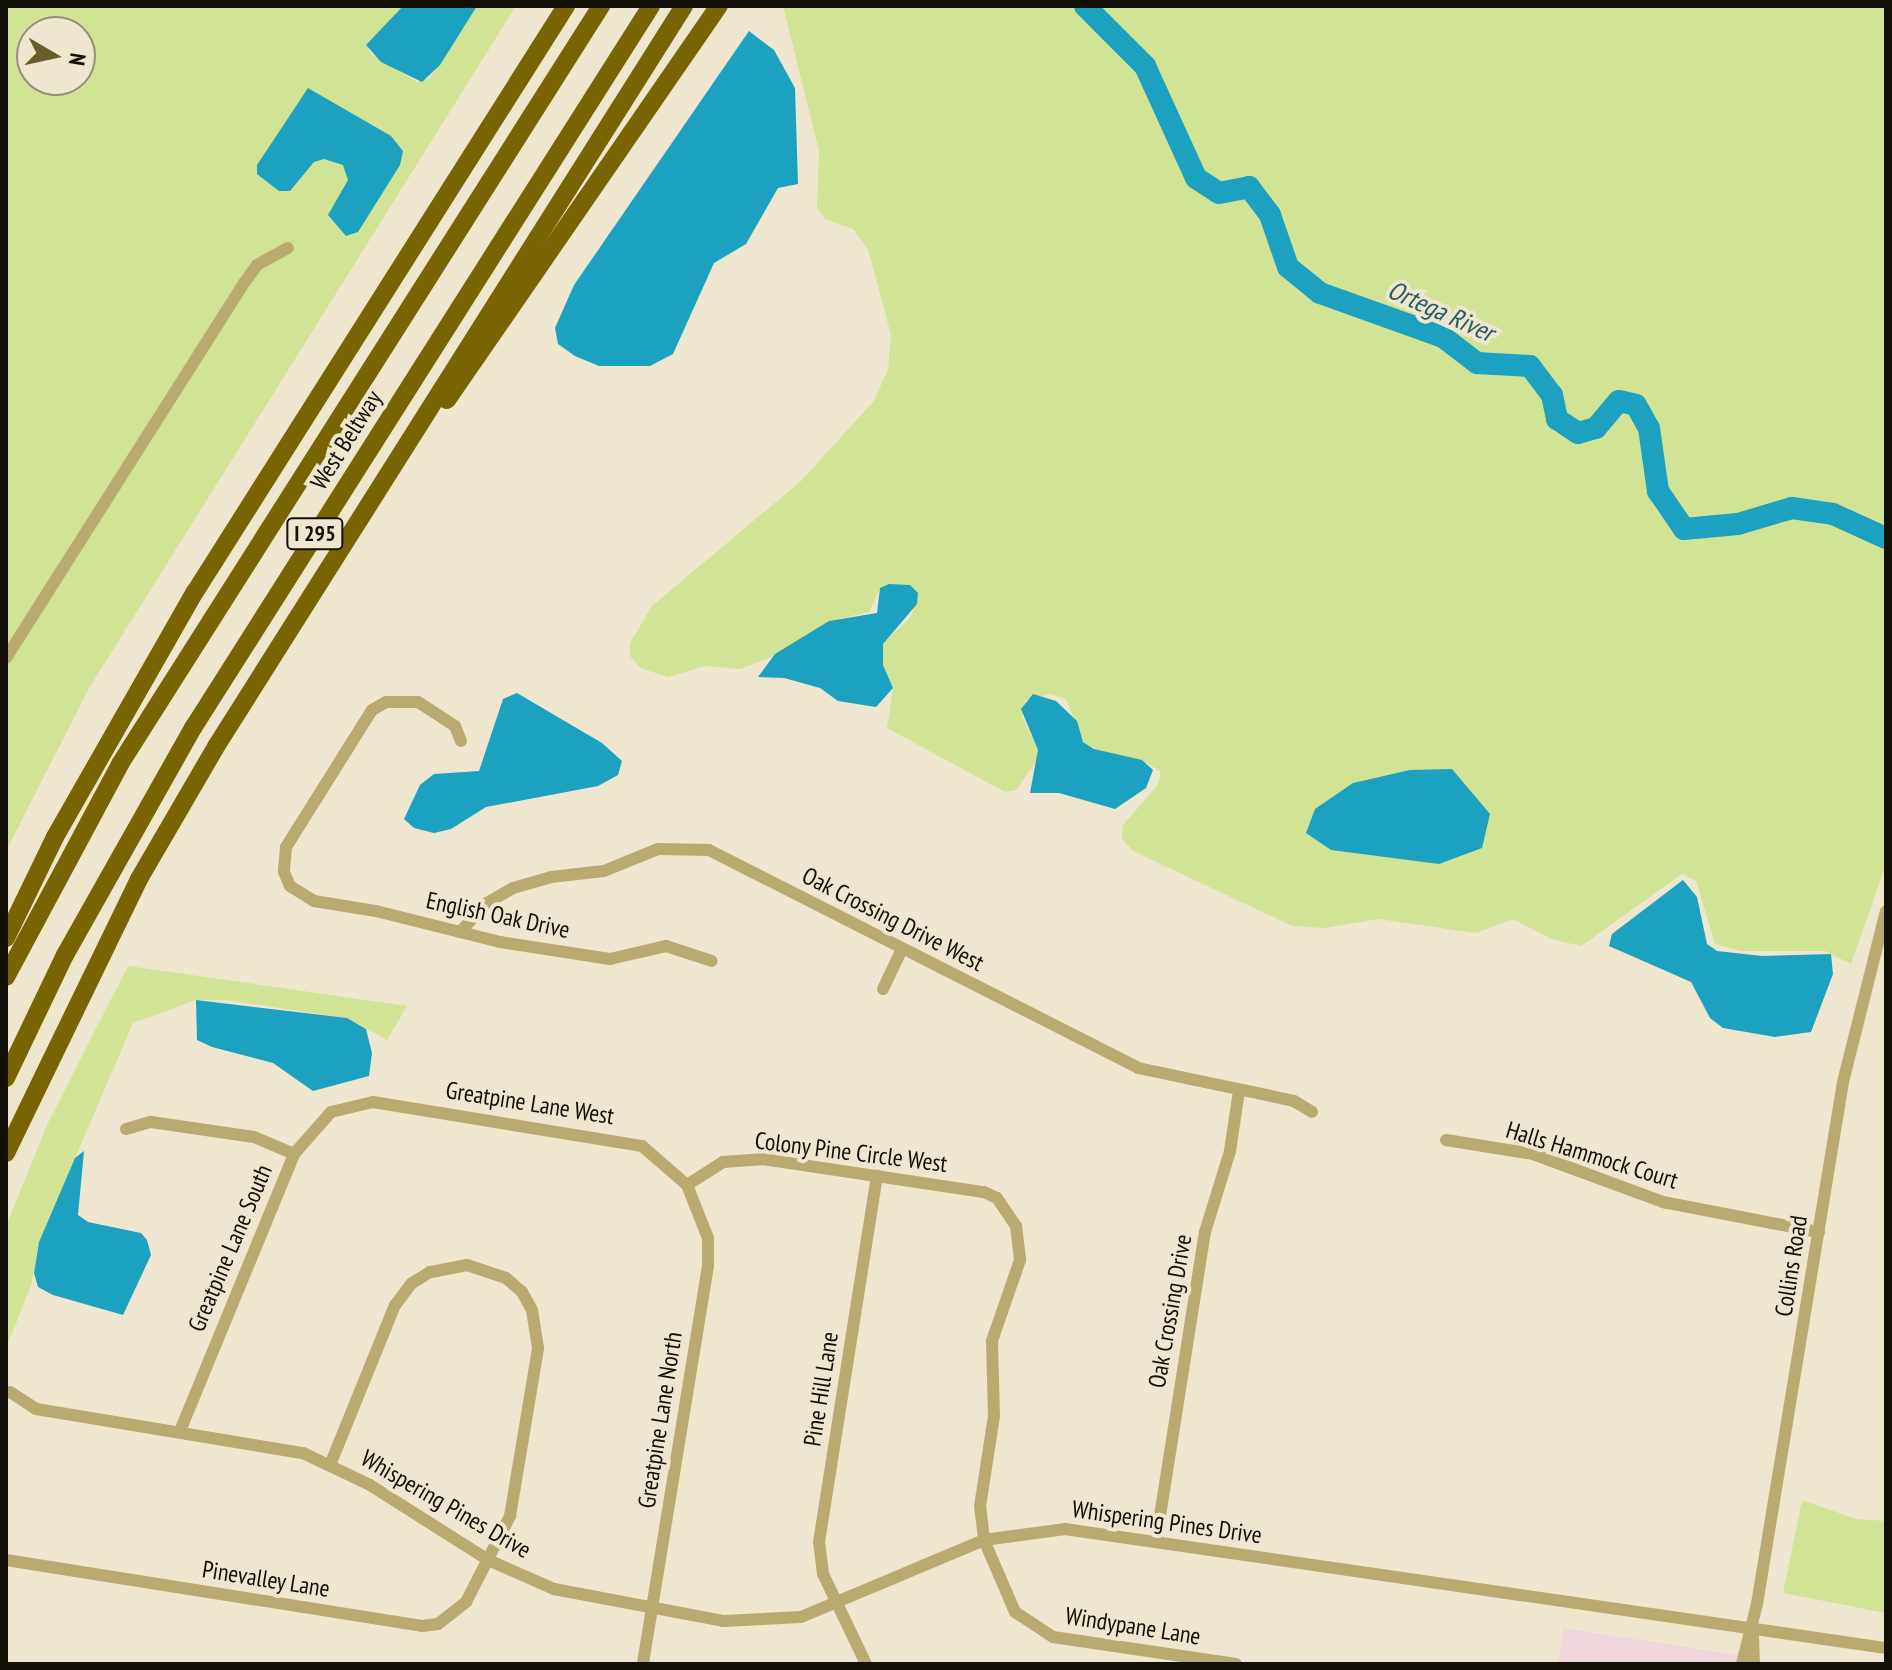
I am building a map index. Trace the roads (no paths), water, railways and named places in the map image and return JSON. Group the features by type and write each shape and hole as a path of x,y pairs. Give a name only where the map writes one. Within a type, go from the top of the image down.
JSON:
{"highway":[{"path":"6,938 55,837 195,592 566,6"},
{"name":"West Beltway","path":"6,977 129,750 601,6"},
{"name":"West Beltway","path":"6,1078 72,942 193,728 651,6"},
{"path":"6,1153 139,879 217,745 684,6"},
{"path":"377,496 719,6"}],"street":[{"path":"6,658 244,283 257,265 288,248"},
{"name":"English Oak Drive","path":"461,741 455,726 418,702 386,702 372,710 286,847 284,872 302,897 460,932 610,959 666,946 683,947 712,961"},
{"name":"Oak Crossing Drive West","path":"460,932 487,903 513,888 604,871 658,849 686,847 709,850 1138,1068 1294,1101 1312,1112"},
{"name":"Collins Road","path":"1742,1664 1753,1630 1843,1082 1886,911"},
{"path":"883,989 902,949"},
{"name":"Oak Crossing Drive","path":"1156,1541 1205,1232 1230,1151 1239,1091"},
{"name":"Greatpine Lane West","path":"350,1104 373,1102 619,1139 663,1159 687,1185"},
{"name":"Greatpine Lane South","path":"180,1431 294,1154 311,1129 350,1104"},
{"path":"126,1129 151,1122 268,1141 294,1154"},
{"name":"Halls Hammock Court","path":"1446,1140 1533,1154 1663,1202 1819,1232"},
{"name":"Colony Pine Circle West","path":"687,1185 723,1162 745,1159 984,1192 1008,1211"},
{"name":"Pine Hill Lane","path":"866,1664 823,1574 819,1542 877,1176"},
{"name":"Greatpine Lane North","path":"643,1664 708,1266 704,1224 687,1185"},
{"name":"Windypane Lane","path":"1008,1211 1016,1226 1020,1260 992,1341 995,1400 980,1506 984,1540 1015,1612 1039,1632 1236,1664"},
{"name":"Pinevalley Lane","path":"6,1560 422,1626 438,1624 459,1609 510,1516 538,1348 532,1310 522,1292 487,1269 449,1265 411,1284 395,1305 331,1463"},
{"name":"Whispering Pines Drive","path":"10,1392 36,1409 282,1448 331,1463 488,1560 554,1589 651,1609 753,1622 801,1617 837,1606 984,1540 1065,1529 1886,1648"},
{"name":"Collins Road","path":"1753,1630 1754,1664"}],"water":[{"path":"403,6 477,6 440,65 422,82 381,62 366,45"},
{"path":"749,31 774,50 795,88 798,184 778,188 746,244 714,263 673,354 650,366 599,366 575,356 558,344 555,328 574,285"},
{"path":"308,88 391,136 403,151 400,165 358,232 346,236 328,215 348,180 343,165 324,159 314,162 290,191 279,191 257,174 257,165"},
{"path":"889,584 910,585 918,593 917,604 883,644 883,665 893,688 876,707 838,701 820,688 784,678 758,677 775,654 829,621 877,613 880,588"},
{"path":"517,693 602,743 622,761 618,775 598,786 486,807 451,829 434,833 414,828 404,819 420,785 434,774 479,771 503,699"},
{"path":"1033,694 1056,701 1077,721 1083,742 1094,749 1142,760 1153,770 1146,788 1115,809 1059,793 1030,793 1038,750 1021,709"},
{"path":"1452,769 1490,814 1482,848 1439,864 1331,850 1306,833 1315,809 1353,783 1410,770"},
{"path":"1683,880 1697,897 1707,944 1717,951 1762,956 1831,954 1833,974 1811,1032 1775,1037 1723,1028 1710,1018 1691,982 1609,946 1612,934"},
{"path":"196,1000 347,1018 366,1029 372,1053 369,1076 313,1091 273,1063 212,1047 197,1040"},
{"path":"84,1151 78,1215 88,1222 141,1233 147,1240 151,1255 123,1315 53,1295 38,1287 34,1273 39,1242 75,1158"}],"waterway":[{"name":"Ortega River","path":"1085,6 1145,66 1196,178 1219,193 1249,187 1270,215 1288,267 1320,293 1443,337 1477,363 1530,366 1552,395 1557,419 1578,433 1596,428 1619,401 1636,405 1649,428 1658,491 1684,529 1738,524 1792,508 1833,514 1886,538"}]}
